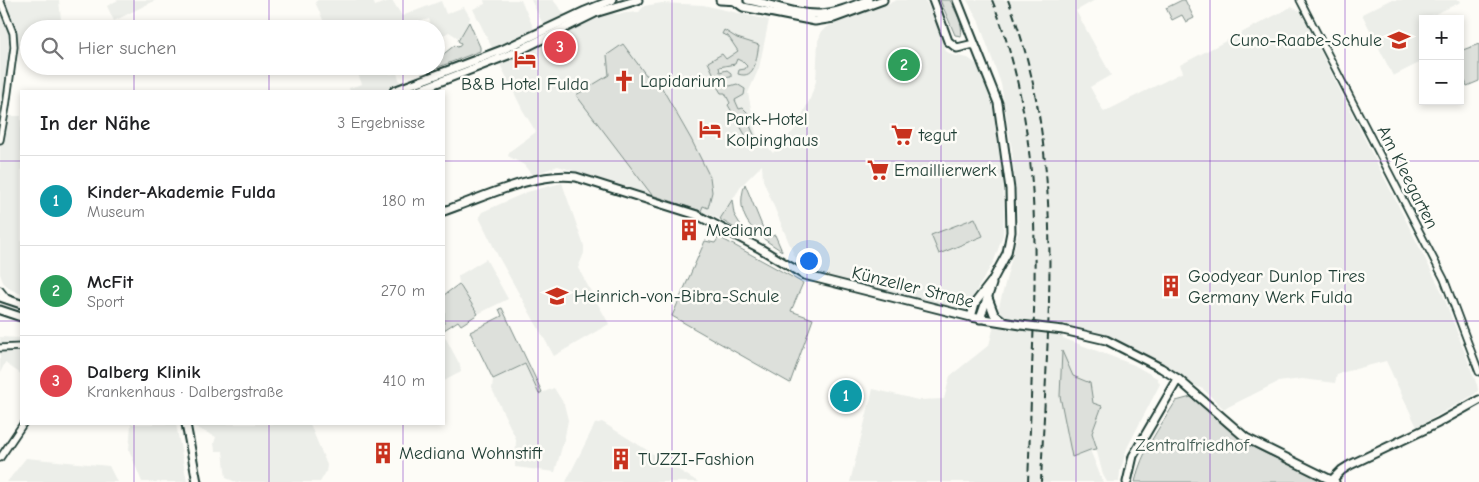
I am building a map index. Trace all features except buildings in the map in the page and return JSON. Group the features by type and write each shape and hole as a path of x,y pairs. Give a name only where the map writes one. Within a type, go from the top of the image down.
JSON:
{"main road":[{"path":"445,72 502,50 612,0"},
{"path":"419,90 507,56 595,13 638,0"},
{"path":"720,0 736,2 746,0 802,13 820,14 837,11 868,0"},
{"path":"736,2 743,7 815,21 834,18 884,0"},
{"path":"932,0 950,44 957,48 974,44"},
{"path":"957,0 998,103 1010,190 1010,240 1005,257 992,281 976,303 971,318"},
{"path":"397,90 436,75"},
{"name":"Künzeller Straße","path":"445,212 541,178 566,176 580,178 697,215 761,249 804,275 971,318 1063,330 1109,341 1178,379 1246,438 1334,481"},
{"path":"980,319 992,281"},
{"path":"0,297 20,304"},
{"path":"988,298 994,314 1006,323"},
{"path":"0,310 20,317"},
{"path":"1127,482 1134,456 1178,379"},
{"path":"1334,481 1342,470 1350,465 1479,400"},
{"path":"186,425 197,482"}],"street":[{"path":"0,0 13,33 14,47 0,140"},
{"name":"Am Kleegarten","path":"1300,0 1444,279 1479,372"},
{"path":"0,290 8,300"},
{"path":"0,348 20,347"},
{"path":"0,458 22,425"}],"shaded area":[{"path":"0,0 59,0 61,20 20,20 20,45 9,45 8,66 0,113"},
{"path":"118,0 156,0 116,20 114,20 107,6"},
{"path":"318,0 373,0 375,6 392,0 402,16 441,1 446,14 464,7 470,17 460,39 449,32 445,34 445,20 323,20 315,2"},
{"path":"484,0 521,0 534,29 492,48 473,9 485,4"},
{"path":"531,0 553,0 567,17 548,25 543,24"},
{"path":"897,0 925,0 934,17 946,51 952,55 968,58 975,63 979,68 993,107 1003,170 1003,235 994,261 965,306 956,307 928,302 832,279 819,275 814,270 798,262 763,180 762,165 742,185 720,219 701,211 703,206 708,208 710,201 712,192 710,177 662,88 658,84 655,86 623,44 619,47 620,151 652,195 558,166 532,175 524,165 508,156 510,151 536,132 522,109 500,64 597,15 639,12 644,6 662,3 703,5 769,20 759,68 748,93 756,133 773,153 795,129 810,99 816,81 818,41 822,31 829,26"},
{"path":"967,0 1095,0 1076,11 1111,75 1090,87 1104,112 1183,72 1180,65 1291,7 1300,11 1442,292 1477,385 1478,390 1475,394 1417,427 1386,361 1337,374 1335,383 1302,379 1278,382 1224,409 1203,389 1178,379 1123,348 1063,329 1063,338 1134,365 1157,378 1160,384 1127,448 1119,482 1107,482 1103,475 1092,433 1073,457 1090,450 1103,482 850,482 873,389 918,400 944,399 950,376 989,345 1019,230 1012,150 1001,84 979,22"},
{"name":"Cuno-Raabe-Schule","path":"1390,0 1460,0 1461,2 1433,15 1419,15 1419,63 1393,76 1362,14"},
{"path":"358,75 398,75 401,85 387,90 350,90 349,88 362,84"},
{"path":"0,116 20,116 20,294 10,289 3,282 0,274"},
{"name":"Heinrich-von-Bibra-Schule","path":"562,183 584,246 584,253 578,268 609,324 554,356 498,256 479,217 482,212 527,192"},
{"path":"486,259 508,299 478,314 459,284 458,276"},
{"path":"0,337 20,338 20,373 5,363 0,373"},
{"path":"445,337 460,365 461,372 445,380"},
{"path":"525,364 539,394 554,388 564,404 568,420 555,472 515,467 516,439 492,389 493,379"},
{"path":"602,422 698,482 566,482 595,424"},
{"path":"131,425 176,425 187,482 142,482 129,450"},
{"path":"194,425 310,425 327,465 326,472 320,482 236,482 226,478 223,451 215,451 214,443 216,437"},
{"path":"26,458 109,466 117,482 7,482"}],"green space":[{"path":"940,0 950,0 960,22 961,36 955,35"},
{"path":"1185,0 1194,18 1186,22 1182,15 1172,20 1166,8"},
{"path":"469,22 480,51 445,65 445,53 455,45 457,47 460,46 461,43 458,41"},
{"path":"724,30 737,38 759,45 754,67 748,74 738,74 739,70 745,69 747,66 737,59 735,64 719,67 720,72 727,70 731,73 731,77 722,78 722,84 730,86 737,84 745,89 744,95 735,100 739,109 743,108 749,114 747,119 756,139 751,145 728,105 730,103 725,93 721,93 710,75 713,73 708,62 722,54 726,59 738,51 728,36 722,34"},
{"path":"623,44 646,75 655,85 658,84 662,88 691,139 710,177 712,192 708,208 703,206 701,211 652,195 576,95 609,75 607,55"},
{"path":"1479,44 1479,81 1467,86 1464,81 1464,50"},
{"path":"745,184 767,238 775,235 782,251 764,239 749,224 742,207"},
{"path":"732,200 734,214 745,232 744,234 720,219"},
{"path":"975,218 983,236 939,254 931,235"},
{"path":"719,237 803,283 791,311 813,319 790,383 672,316 705,241 715,243"},
{"path":"459,284 478,314 461,325 458,321 445,329 445,294"},
{"path":"502,308 542,392 539,394 525,364 493,379 470,332 502,316 499,309"},
{"path":"1062,351 1073,376 1090,383 1093,403 1102,406 1092,433 1097,449 1072,457 1060,396"},
{"name":"Zentralfriedhof","path":"1191,397 1248,444 1326,482 1135,482 1146,450 1176,401"}],"railway":[{"path":"992,0 1007,42 1018,84 1031,170 1035,257 1028,482"},
{"path":"1008,0 1027,58 1039,117 1046,178 1049,238 1049,300 1041,482"}],"place":[{"name":"Cuno-Raabe-Schule","path":"1399,40"},
{"name":"Dalberg Klinik","path":"560,47"},
{"name":"B&B Hotel Fulda","path":"525,59"},
{"name":"McFit","path":"904,65"},
{"name":"Lapidarium","path":"624,81"},
{"name":"Park-Hotel Kolpinghaus","path":"710,129"},
{"name":"tegut","path":"902,135"},
{"name":"Emaillierwerk","path":"878,170"},
{"name":"Mediana","path":"689,230"},
{"name":"Goodyear Dunlop Tires Germany Werk Fulda","path":"1171,286"},
{"name":"Heinrich-von-Bibra-Schule","path":"557,296"},
{"name":"Kinder-Akademie Fulda","path":"846,396"},
{"name":"Mediana Wohnstift","path":"383,453"},
{"name":"TUZZI-Fashion","path":"621,459"}]}
